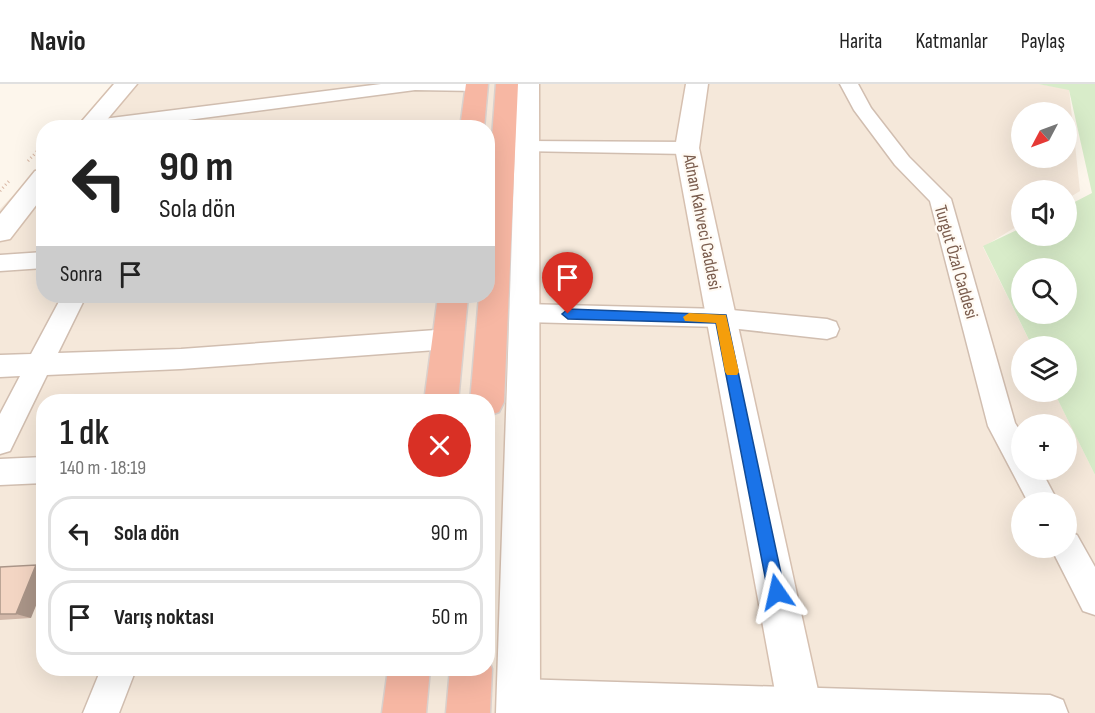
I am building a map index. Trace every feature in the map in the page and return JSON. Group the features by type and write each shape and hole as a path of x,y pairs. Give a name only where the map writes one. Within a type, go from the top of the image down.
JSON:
{"highway":[{"path":"495,275 507,84"},
{"path":"473,120 477,85"},
{"path":"442,394 452,303"},
{"path":"488,394 493,303"},
{"path":"404,713 408,676"},
{"path":"468,713 471,676"}],"street":[{"path":"93,120 126,84"},
{"path":"528,84 518,705 798,704 800,710 1050,713"},
{"name":"Adnan Kahveci Caddesi","path":"697,84 687,148 800,710"},
{"name":"Turgut Özal Caddesi","path":"849,84 863,110 902,161 940,199 1002,426 1011,442"},
{"path":"143,120 415,86 477,85"},
{"path":"527,147 687,148"},
{"path":"0,232 36,187"},
{"path":"0,262 36,260"},
{"path":"0,442 70,303"},
{"path":"524,313 721,318 827,329"},
{"path":"0,366 181,359 449,339"},
{"path":"0,472 36,471"},
{"path":"1073,558 1095,599"},
{"path":"101,713 116,676"}],"shaded area":[{"path":"112,84 1038,84 1069,89 1070,102 1011,102 1011,168 1077,168 1077,163 1080,191 1077,193 1077,180 1011,180 1011,230 983,247 1011,304 1011,324 1021,324 1027,336 1011,336 1011,402 1059,402 1065,414 1011,414 1011,480 1077,480 1077,439 1095,475 1095,713 0,713 0,209 36,171 36,303 495,303 495,120 81,120"}],"green space":[{"path":"1038,84 1095,84 1095,475 1077,439 1077,414 1065,414 1059,402 1077,402 1077,336 1027,336 1021,324 1077,324 1077,258 1011,258 1011,303 983,246 1011,233 1011,246 1077,246 1077,201 1092,193 1077,126 1077,102 1072,102 1069,90"}],"building":[{"path":"36,565 16,614 0,614 0,567"}],"slow traffic":[{"path":"689,317 721,318 732,372"}],"route":[{"path":"568,314 721,318 777,592"}]}
